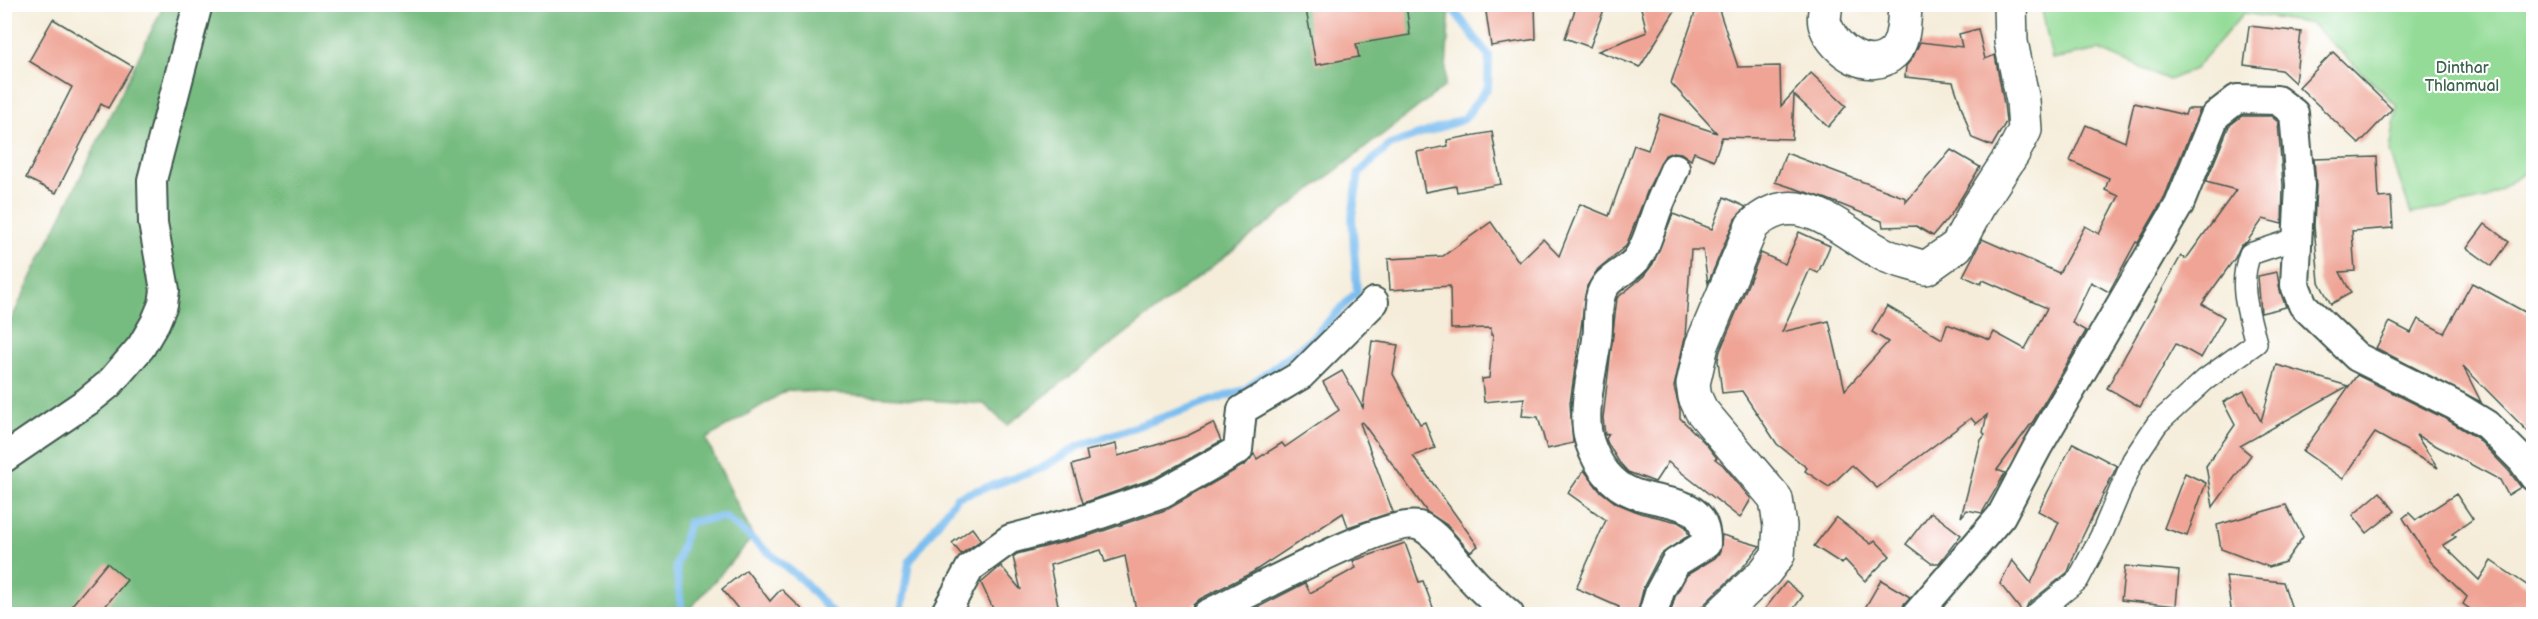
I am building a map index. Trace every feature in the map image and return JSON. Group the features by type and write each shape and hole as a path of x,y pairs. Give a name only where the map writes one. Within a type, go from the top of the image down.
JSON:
{"street":[{"path":"4,458 109,384 141,347 159,314 165,290 153,223 152,180 198,4"},
{"path":"1826,4 1825,25 1834,41 1843,51 1864,60 1885,58 1893,53 1902,36 1905,4"},
{"path":"1721,615 1765,572 1778,555 1780,526 1776,499 1701,410 1695,397 1693,384 1702,345 1752,226 1764,214 1783,208 1805,209 1887,256 1926,268 1958,246 1978,207 2025,130 2023,101 2011,42 2010,4"},
{"path":"1917,615 2001,516 2037,448 2179,205 2215,116 2237,99 2277,100 2294,113 2300,185 2295,285 2302,304 2316,320 2357,357 2456,406 2487,425 2522,460 2534,477"},
{"path":"1653,615 1660,591 1675,562 1706,544 1704,526 1697,516 1679,503 1633,494 1614,482 1605,472 1589,440 1588,407 1603,287 1636,260 1675,168"},
{"path":"2036,615 2078,580 2102,536 2133,460 2157,424 2205,380 2256,343 2244,297 2244,270 2250,254 2296,239"},
{"path":"945,615 970,568 1010,540 1086,519 1162,493 1238,450 1242,410 1301,375 1374,302"},
{"path":"1207,615 1320,558 1384,530 1407,524 1417,525 1430,533 1471,579 1509,615"}],"green space":[{"path":"164,5 1450,5 1445,86 1007,425 984,404 787,390 706,439 753,537 689,610 688,614 5,614 4,328 8,326"},
{"name":"Dinthar Thlanmual","path":"2041,5 2533,5 2533,165 2487,199 2411,214 2390,152 2397,106 2312,24 2244,13 2195,69 2169,80 2099,50 2052,59"}],"building":[{"path":"1305,4 1406,4 1410,35 1356,44 1359,57 1316,65"},
{"path":"1535,4 1536,39 1491,46 1486,12"},
{"path":"1577,4 1606,4 1590,47 1565,38"},
{"path":"1640,4 1679,4 1640,67 1598,51 1647,32"},
{"path":"1698,4 1717,4 1738,67 1780,66 1781,106 1811,73 1846,106 1828,127 1794,95 1792,139 1722,137 1714,160 1694,152 1691,160 1681,153 1673,152 1665,155 1649,187 1626,246 1598,269 1587,286 1570,403 1573,443 1547,449 1538,417 1522,416 1524,398 1484,402 1482,379 1489,378 1493,335 1491,335 1491,328 1451,329 1450,286 1390,290 1388,259 1443,256 1491,222 1519,262 1543,239 1559,256 1580,204 1609,216 1634,145 1648,150 1660,114 1717,133 1671,83"},
{"path":"53,19 132,66 108,108 101,104 56,193 26,178 72,87 29,61"},
{"path":"2249,26 2301,32 2295,83 2281,70 2244,65"},
{"path":"1978,29 1985,59 1995,55 2004,104 2006,122 1992,146 1972,138 1953,82 1905,77 1906,66 1920,42 1962,47 1959,34"},
{"path":"2333,52 2392,109 2359,144 2299,87"},
{"path":"2134,103 2185,115 2187,109 2200,109 2164,198 2138,243 2136,242 2109,292 2091,282 2072,323 2086,331 2034,420 1997,470 2005,473 1982,513 1967,510 1961,517 1981,440 1985,435 1983,432 1987,415 1976,424 1971,418 1877,488 1852,465 1829,487 1805,471 1807,468 1777,444 1742,391 1722,393 1718,360 1720,351 1761,253 1785,264 1799,232 1830,246 1818,273 1810,269 1782,332 1829,321 1845,390 1888,342 1872,332 1887,306 1942,339 1947,324 1990,340 1994,332 2025,349 2047,308 1983,280 1981,284 1963,276 1982,239 2059,273 2085,226 2099,234 2119,196 2105,190 2109,178 2070,161 2086,125 2125,142"},
{"path":"2242,116 2271,116 2278,122 2283,185 2282,224 2263,219 2247,242 2241,245 2235,258 2202,304 2224,317 2201,358 2176,344 2140,407 2107,388 2181,256 2186,259 2236,190 2206,182 2229,126"},
{"path":"1492,132 1501,184 1457,192 1456,186 1425,192 1417,152 1448,146 1447,140"},
{"path":"1951,150 1980,167 1952,213 1933,236 1916,226 1883,227 1882,221 1827,199 1775,182 1786,153 1906,198 1906,202"},
{"path":"2377,157 2379,198 2391,197 2393,228 2352,231 2355,271 2340,272 2351,293 2331,304 2319,282 2314,226 2316,186 2314,159"},
{"path":"1724,197 1746,207 1735,219 1708,283 1703,250 1691,250 1685,337 1674,387 1680,418 1705,443 1717,458 1715,459 1723,465 1751,499 1740,518 1668,462 1655,482 1628,472 1608,444 1606,439 1609,434 1605,435 1603,418 1617,298 1643,277 1653,264 1673,214 1712,229"},
{"path":"2485,224 2509,242 2492,266 2467,248"},
{"path":"2277,272 2280,291 2286,307 2261,313 2258,276"},
{"path":"2472,283 2534,317 2534,438 2463,366 2481,402 2376,348 2390,322 2411,333 2418,319 2444,333"},
{"path":"1372,341 1398,345 1393,374 1420,424 1425,422 1435,448 1413,456 1478,546 1470,552 1447,525 1427,512 1362,422 1360,423 1393,512 1348,527 1343,513 1253,572 1200,599 1193,605 1191,615 1137,615 1125,556 1105,562 1101,550 1050,565 1060,615 996,615 981,583 1001,566 1021,590 1013,557 1017,554 1091,535 1168,509 1246,464 1254,454 1257,459 1282,443 1285,447 1339,410 1323,382 1342,371 1363,408"},
{"path":"2277,365 2348,386 2240,446 2251,455 2213,507 2206,466 2235,425 2223,402 2244,391 2261,421"},
{"path":"2357,375 2448,420 2477,438 2521,487 2508,495 2500,480 2416,435 2438,468 2375,433 2343,479 2303,451"},
{"path":"1213,423 1221,441 1155,478 1083,503 1072,465 1088,460 1086,451 1116,444 1118,456 1187,436"},
{"path":"2073,443 2117,466 2077,548 2068,572 2028,604 2024,614 2000,584 2012,560 2031,583 2059,522 2038,511"},
{"path":"1584,470 1599,490 1616,503 1640,513 1678,522 1686,527 1689,535 1660,555 1644,586 1637,615 1616,615 1619,607 1576,588 1606,520 1568,493"},
{"path":"2185,473 2206,483 2187,536 2164,528"},
{"path":"2380,492 2395,511 2367,533 2353,515"},
{"path":"2456,494 2473,519 2452,534 2456,537 2443,545 2479,580 2491,561 2534,590 2534,615 2478,615 2463,604 2467,597 2431,562 2403,518 2409,513 2416,520"},
{"path":"2286,505 2303,537 2285,562 2269,567 2221,549 2217,525"},
{"path":"1931,512 1961,535 1939,563 1931,563 1906,544"},
{"path":"1836,517 1871,544 1875,540 1890,556 1865,581 1845,560 1842,564 1814,546"},
{"path":"972,528 981,540 961,554 952,543"},
{"path":"1722,535 1760,546 1743,567 1693,615 1670,615 1675,597 1687,575 1715,558 1720,552"},
{"path":"1405,543 1419,582 1423,581 1434,610 1421,615 1243,615 1305,583 1310,593 1356,568 1353,561"},
{"path":"107,563 127,580 98,615 84,615 72,605"},
{"path":"2125,566 2179,571 2176,606 2121,600"},
{"path":"746,570 770,601 781,589 808,615 743,615 722,589"},
{"path":"2226,576 2283,582 2294,615 2232,615"},
{"path":"1881,580 1910,597 1901,613 1861,615"},
{"path":"1786,582 1803,596 1789,615 1760,615"}],"waterway":[{"path":"901,614 909,562 957,497 1040,469 1079,446 1246,389 1310,340 1357,292 1352,217 1359,173 1390,145 1464,119 1488,87 1489,56 1449,4"},
{"path":"682,614 676,566 689,522 725,517 802,580 833,614"}]}
